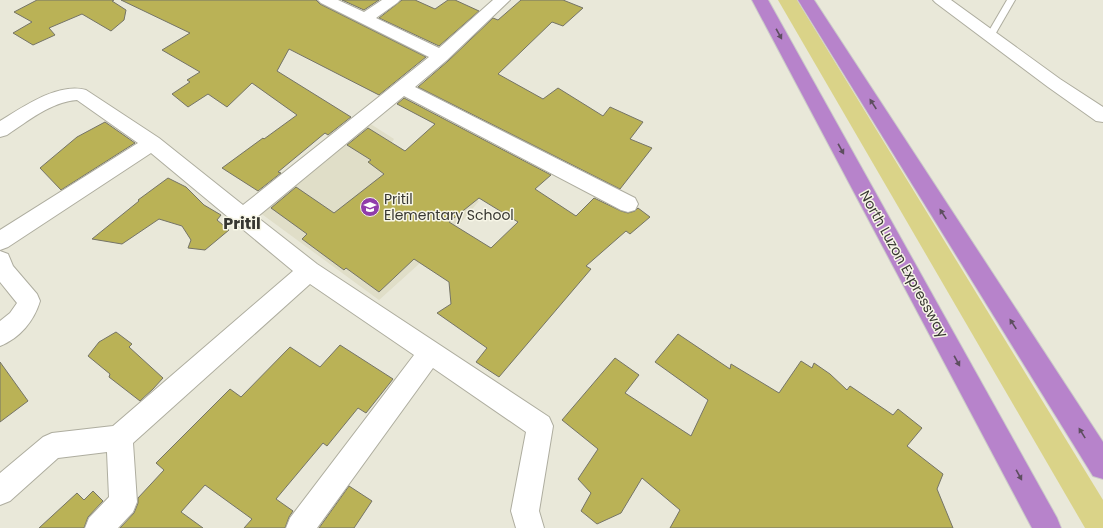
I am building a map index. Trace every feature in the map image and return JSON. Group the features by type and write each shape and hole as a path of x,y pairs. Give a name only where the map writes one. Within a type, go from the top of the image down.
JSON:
{"highway":[{"name":"North Luzon Expressway","path":"760,0 1047,528"},
{"path":"806,0 1103,466"}],"street":[{"path":"326,0 442,56"},
{"path":"364,18 392,0"},
{"path":"243,217 442,56 502,0"},
{"path":"941,0 1054,83 1103,116"},
{"path":"403,88 628,204"},
{"path":"0,130 55,97 69,93 80,94 152,143 308,271 540,426 524,511 530,528"},
{"path":"0,241 152,143"},
{"path":"0,260 4,272 29,301 27,309 20,320 0,335"},
{"path":"0,491 52,446 119,438 308,271"},
{"path":"300,528 430,352"},
{"path":"99,528 123,502 119,438"}],"lane":[{"path":"990,36 1011,0"}],"shaded area":[{"path":"778,0 797,0 1103,500 1103,528 1085,528"},
{"name":"Pritil Elementary School","path":"369,123 394,139 390,145 479,201 457,227 379,300 259,212"}],"building":[{"path":"37,0 114,0 112,1 126,10 124,20 111,31 82,14 49,28 55,35 33,45 13,33 32,22 14,12"},
{"path":"121,0 316,0 320,4 426,57 379,95 289,49 277,71 351,117 328,135 325,133 278,172 281,173 258,191 222,168 297,115 252,83 227,107 208,94 188,107 172,94 190,82 187,80 200,72 162,50 190,33"},
{"path":"342,0 379,0 364,10"},
{"path":"402,0 415,0 435,9 448,0 455,0 479,11 439,46 379,18"},
{"path":"521,0 563,0 583,8 563,26 552,22 498,74 543,99 558,88 603,116 610,107 643,122 630,139 652,148 620,189 418,87 493,18 498,20"},
{"path":"404,98 551,175 535,189 576,216 594,198 628,213 635,211 638,208 650,217 630,234 626,231 586,266 591,269 499,377 476,362 487,348 437,313 451,304 449,282 414,259 379,292 346,268 344,270 302,239 307,234 271,208 296,187 334,213 384,174 368,162 371,160 347,145 368,128 405,151 435,124 397,104","holes":["479,198 518,222 491,248 449,222"]},
{"path":"105,122 135,143 61,190 40,168 77,137"},
{"path":"168,178 186,187 204,205 221,215 217,220 229,230 205,250 188,248 191,240 182,226 159,219 122,244 92,239 139,201 138,200"},
{"path":"116,332 132,344 129,347 163,378 140,401 109,377 110,374 88,356 99,342"},
{"path":"678,334 730,369 731,364 779,393 801,361 812,368 814,363 830,374 847,390 850,386 893,415 898,409 922,428 907,446 943,474 937,489 953,528 670,528 680,510 642,478 621,513 597,524 581,511 591,493 578,479 598,449 562,420 615,358 639,375 625,393 691,436 708,400 655,362"},
{"path":"340,345 393,379 366,413 358,408 327,446 323,443 276,499 293,511 285,528 244,528 252,519 205,485 181,512 203,528 120,528 134,513 138,503 138,498 164,470 156,463 230,389 241,397 290,347 320,367"},
{"path":"0,362 28,401 0,422"},
{"path":"349,486 372,501 354,528 319,528"},
{"path":"93,491 103,501 88,517 84,528 39,528 77,493 84,500"}],"place":[{"name":"Pritil Elementary School","path":"370,207"}],"district":[{"name":"Pritil","path":"242,223"}]}
